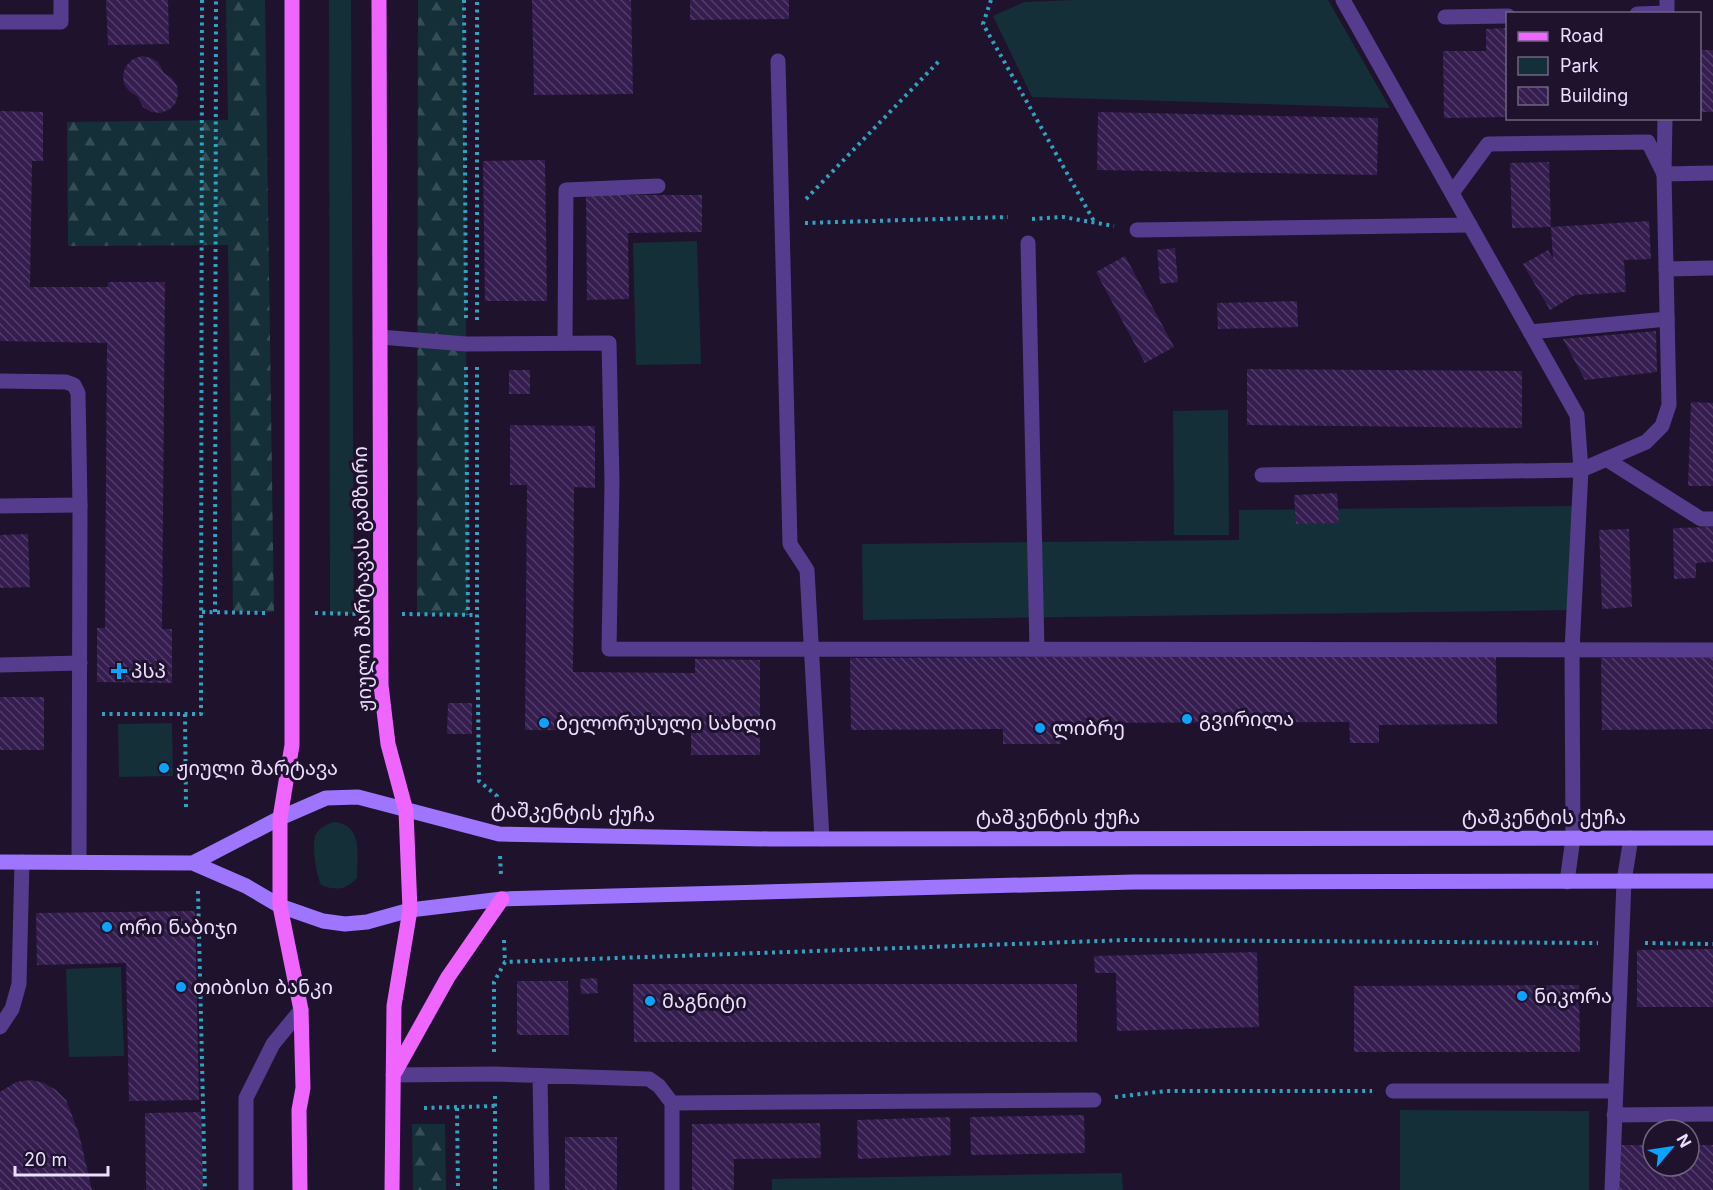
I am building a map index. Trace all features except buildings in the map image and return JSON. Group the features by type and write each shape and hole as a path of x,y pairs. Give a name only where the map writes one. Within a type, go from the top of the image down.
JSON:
{"main road":[{"path":"292,0 292,745 280,818 280,906 301,1010 303,1088 299,1110 300,1190"},
{"name":"ჟიული შარტავას გამზირი","path":"379,0 381,685 388,744 406,811 410,910 394,1006 392,1190"},
{"path":"193,863 280,818 326,798 358,797 406,811"},
{"name":"ტაშკენტის ქუჩა","path":"406,811 499,834 822,838 1713,837"},
{"path":"0,862 193,863 246,886 280,906 323,921 345,924 367,922 410,910 502,899 1133,882 1713,881"},
{"path":"393,1075 448,977 502,899"}],"street":[{"path":"0,22 61,22 61,0"},
{"path":"1343,0 1577,415 1581,470 1572,650 1573,838 1567,882"},
{"path":"1445,17 1506,16"},
{"path":"778,61 790,544 807,570 822,838"},
{"path":"1262,475 1581,470 1646,442 1662,426 1669,405 1665,120"},
{"path":"1452,193 1488,144 1648,142 1664,174"},
{"path":"1664,174 1713,173"},
{"path":"565,343 566,190 658,186"},
{"path":"1137,230 1470,225"},
{"path":"1028,243 1036,650"},
{"path":"1666,269 1713,268"},
{"path":"1530,332 1667,319"},
{"path":"380,337 472,344 609,343 612,482 609,650 1713,650"},
{"path":"0,381 66,382 74,385 78,393 79,862"},
{"path":"1606,459 1701,519 1713,519"},
{"path":"0,506 80,506"},
{"path":"0,665 80,663"},
{"path":"1612,1190 1624,881 1631,838"},
{"path":"0,1027 12,1009 19,984 22,862"},
{"path":"246,1190 246,1098 273,1044 301,1010"},
{"path":"393,1075 494,1074 650,1079 659,1086 672,1103 672,1190"},
{"path":"540,1076 542,1190"},
{"path":"1393,1091 1615,1091"},
{"path":"672,1103 1094,1100"},
{"path":"1614,1115 1713,1114"}],"path":[{"path":"80,714 201,714 202,0"},
{"path":"215,612 216,0"},
{"path":"464,0 479,781 497,796 505,962 494,982 495,1190"},
{"path":"468,615 477,0"},
{"path":"991,0 983,24 1095,223"},
{"path":"782,223 941,58"},
{"path":"782,223 1008,217"},
{"path":"1027,220 1063,218 1137,230"},
{"path":"202,612 477,615"},
{"path":"185,714 186,808"},
{"path":"198,882 205,1190"},
{"path":"505,962 1126,940 1713,944"},
{"path":"1094,1100 1166,1091 1393,1091"},
{"path":"424,1108 495,1106"},
{"path":"457,1108 458,1190"}],"green space":[{"path":"226,0 265,0 274,612 233,612 228,245 68,246 67,122 228,120"},
{"path":"329,0 351,0 354,614 330,613"},
{"path":"418,0 464,0 468,615 417,614"},
{"path":"1328,0 1390,108 1032,97 993,16 1024,2"},
{"path":"697,241 701,364 636,365 633,243"},
{"path":"1228,410 1229,535 1174,535 1173,411"},
{"path":"1574,506 1576,610 863,620 862,544 1239,540 1239,510"},
{"path":"172,723 173,776 119,777 118,724"},
{"path":"334,822 344,824 350,829 358,851 357,878 349,885 336,889 321,885 316,868 314,847 315,836 319,830"},
{"path":"121,967 124,1056 69,1057 66,969"},
{"path":"1400,1110 1589,1111 1589,1190 1400,1190"},
{"path":"412,1124 445,1124 446,1190 413,1190"},
{"path":"1122,1173 1123,1190 772,1190 772,1179"}],"place":[{"name":"პსპ","path":"119,671"},
{"name":"გვირილა","path":"1187,719"},
{"name":"ბელორუსული სახლი","path":"544,723"},
{"name":"ლიბრე","path":"1040,728"},
{"name":"ჟიული შარტავა","path":"164,768"},
{"name":"ორი ნაბიჯი","path":"107,927"},
{"name":"თიბისი ბანკი","path":"181,987"},
{"name":"ნიკორა","path":"1522,996"},
{"name":"მაგნიტი","path":"650,1001"}]}
